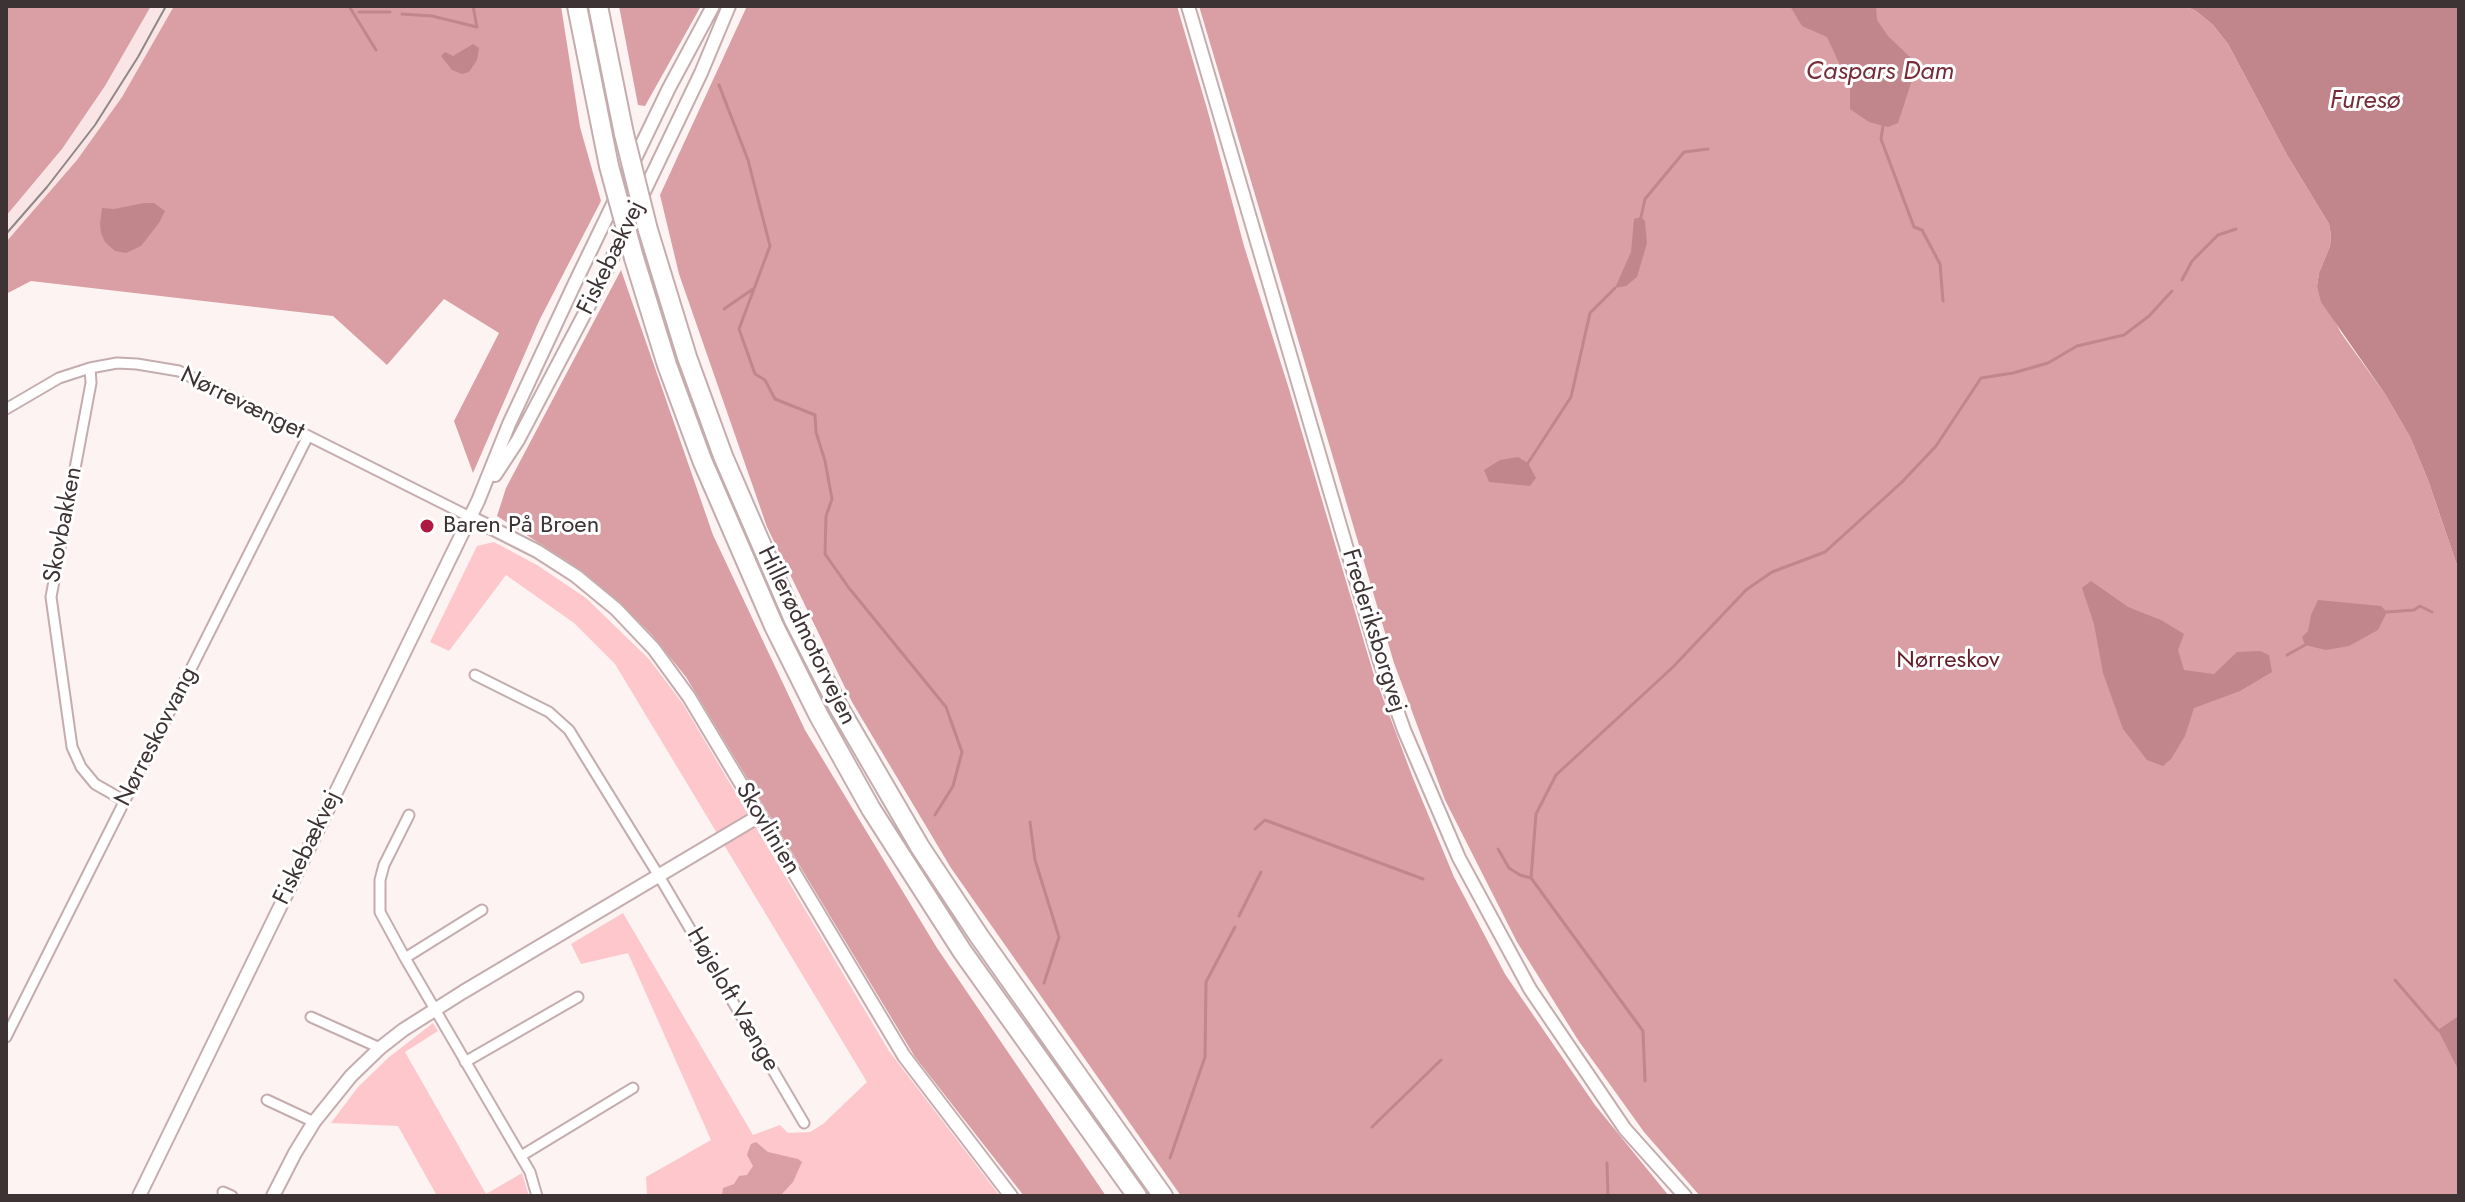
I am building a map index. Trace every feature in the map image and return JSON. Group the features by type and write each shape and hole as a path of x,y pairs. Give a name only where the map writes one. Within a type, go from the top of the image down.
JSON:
{"highway":[{"name":"Hillerødmotorvejen","path":"577,6 609,166 667,365 702,460 774,626 871,809 962,951 1137,1196"},
{"name":"Hillerødmotorvejen","path":"598,6 624,134 648,230 687,357 723,456 794,620 838,706 920,847 979,936 1163,1196"}],"street":[{"name":"Fiskebækvej","path":"139,1196 478,501 509,424 669,88 713,6"},
{"name":"Fiskebækvej","path":"478,501 518,440 595,294 701,73 729,6"},
{"name":"Frederiksborgvej","path":"1188,6 1380,662 1404,730 1459,858 1530,989 1625,1129 1685,1196"},
{"name":"Nørrevænget","path":"6,409 59,378 90,368 117,363 179,371 470,517"},
{"name":"Skovbakken","path":"90,368 91,383 51,597 72,747 81,767 95,784 125,801"},
{"name":"Nørreskovvang","path":"6,1037 308,436"},
{"name":"Skovlinien","path":"470,517 537,551 576,576 654,649 689,697 904,1056 1011,1196"},
{"name":"Højeloft Vænge","path":"475,675 549,712 569,730 804,1123"},
{"path":"409,815 384,865 380,880 380,912 530,1172 537,1196"},
{"path":"273,1196 314,1122 351,1076 380,1048 436,1009 759,816"},
{"path":"405,958 482,910"},
{"path":"465,1062 578,997"},
{"path":"311,1017 380,1048"},
{"path":"521,1156 633,1088"},
{"path":"267,1100 314,1122"}],"shaded area":[{"path":"151,6 174,6 122,97 77,160 6,242 6,216 62,149 105,86"},
{"path":"494,542 537,565 586,598 649,659 683,704 889,1051 1000,1196 647,1196 646,1177 711,1140 628,953 581,964 571,944 623,913 753,1135 780,1125 788,1133 810,1132 823,1124 867,1082 615,664 574,623 506,575 449,651 430,642 477,546"},
{"path":"433,1023 438,1031 405,1052 486,1194 522,1173 529,1196 437,1196 398,1126 331,1123 358,1087 388,1058"}],"green space":[{"path":"6,6 151,6 105,86 62,149 6,216"},
{"path":"174,6 561,6 580,127 601,201 539,321 473,473 454,421 499,333 444,299 387,365 333,316 31,281 6,294 6,242 77,160 122,97"},
{"path":"619,6 701,6 645,106 638,105"},
{"path":"747,6 1177,6 1244,246 1373,672 1413,778 1454,877 1505,974 1595,1105 1669,1196 1181,1196 951,868 852,702 767,527 679,274 660,195"},
{"name":"Nørreskov","path":"1199,6 2185,6 2213,25 2228,44 2287,155 2329,224 2330,246 2317,286 2341,333 2385,394 2410,437 2459,571 2459,1196 1700,1196 1644,1132 1578,1040 1517,942 1445,800 1394,663"},
{"path":"621,270 713,535 805,730 937,948 1106,1196 1024,1196 915,1057 686,677 652,635 620,603 576,567 497,516 506,488"},
{"path":"756,1142 768,1152 802,1162 793,1182 780,1196 722,1196 723,1188 734,1184 739,1176 747,1175 753,1166 747,1155 751,1144"}],"water":[{"name":"Caspars Dam","path":"1790,6 1876,6 1877,20 1888,36 1913,60 1914,74 1898,123 1888,127 1869,122 1850,109 1850,87 1827,37 1802,26"},
{"name":"Furesø","path":"2185,6 2459,6 2459,571 2410,437 2385,394 2321,302 2317,286 2330,246 2329,224 2287,155 2228,44 2213,25"},
{"path":"473,44 479,48 477,60 469,72 462,74 452,70 441,56 445,52 453,56"},
{"path":"154,203 165,211 159,223 141,246 126,253 115,251 101,233 102,208 114,209"},
{"path":"1641,217 1645,221 1647,243 1637,277 1626,286 1615,288 1631,252 1634,219"},
{"path":"1518,457 1528,463 1536,478 1530,486 1489,482 1484,470 1500,460"},
{"path":"2091,581 2128,607 2161,620 2184,634 2178,650 2184,670 2214,674 2237,652 2260,651 2269,655 2272,672 2240,691 2194,708 2185,736 2171,759 2163,766 2147,760 2123,729 2103,673 2094,624 2082,588"},
{"path":"2318,600 2381,606 2387,612 2378,630 2349,646 2326,650 2305,645 2302,637 2308,631"},
{"path":"2457,1017 2459,1019 2459,1071 2438,1030"}],"waterway":[{"path":"349,6 376,50"},
{"path":"402,14 432,16 477,27 473,6"},
{"path":"359,12 390,12"},
{"path":"719,85 748,160 770,246 739,329 755,374 765,380 775,399 815,415 832,499 826,516 825,554 946,707 962,752 953,786 935,815"},
{"path":"1883,126 1881,139 1914,227 1922,230 1940,264 1943,301"},
{"path":"1641,217 1645,199 1684,152 1708,149"},
{"path":"2182,280 2192,261 2218,235 2236,229"},
{"path":"1528,463 1571,397 1590,313 1615,288"},
{"path":"724,309 753,289"},
{"path":"1498,849 1509,868 1531,878 1536,814 1556,775 1673,667 1746,590 1772,572 1825,552 1902,482 1936,446 1981,378 2048,363 2077,346 2124,335 2149,316 2172,291"},
{"path":"2387,612 2414,610 2420,606 2432,612"},
{"path":"2287,655 2305,645"},
{"path":"1255,829 1265,820 1423,879"},
{"path":"1030,822 1035,860 1059,937 1044,983"},
{"path":"1239,916 1261,872"},
{"path":"1531,878 1643,1031 1645,1081"},
{"path":"1170,1158 1205,1057 1206,982 1235,927"},
{"path":"2395,980 2438,1030"},
{"path":"1372,1127 1441,1060"},
{"path":"1607,1163 1608,1196"}],"tram line":[{"path":"6,234 95,125 166,6"}],"place":[{"name":"Baren På Broen","path":"427,526"}]}
